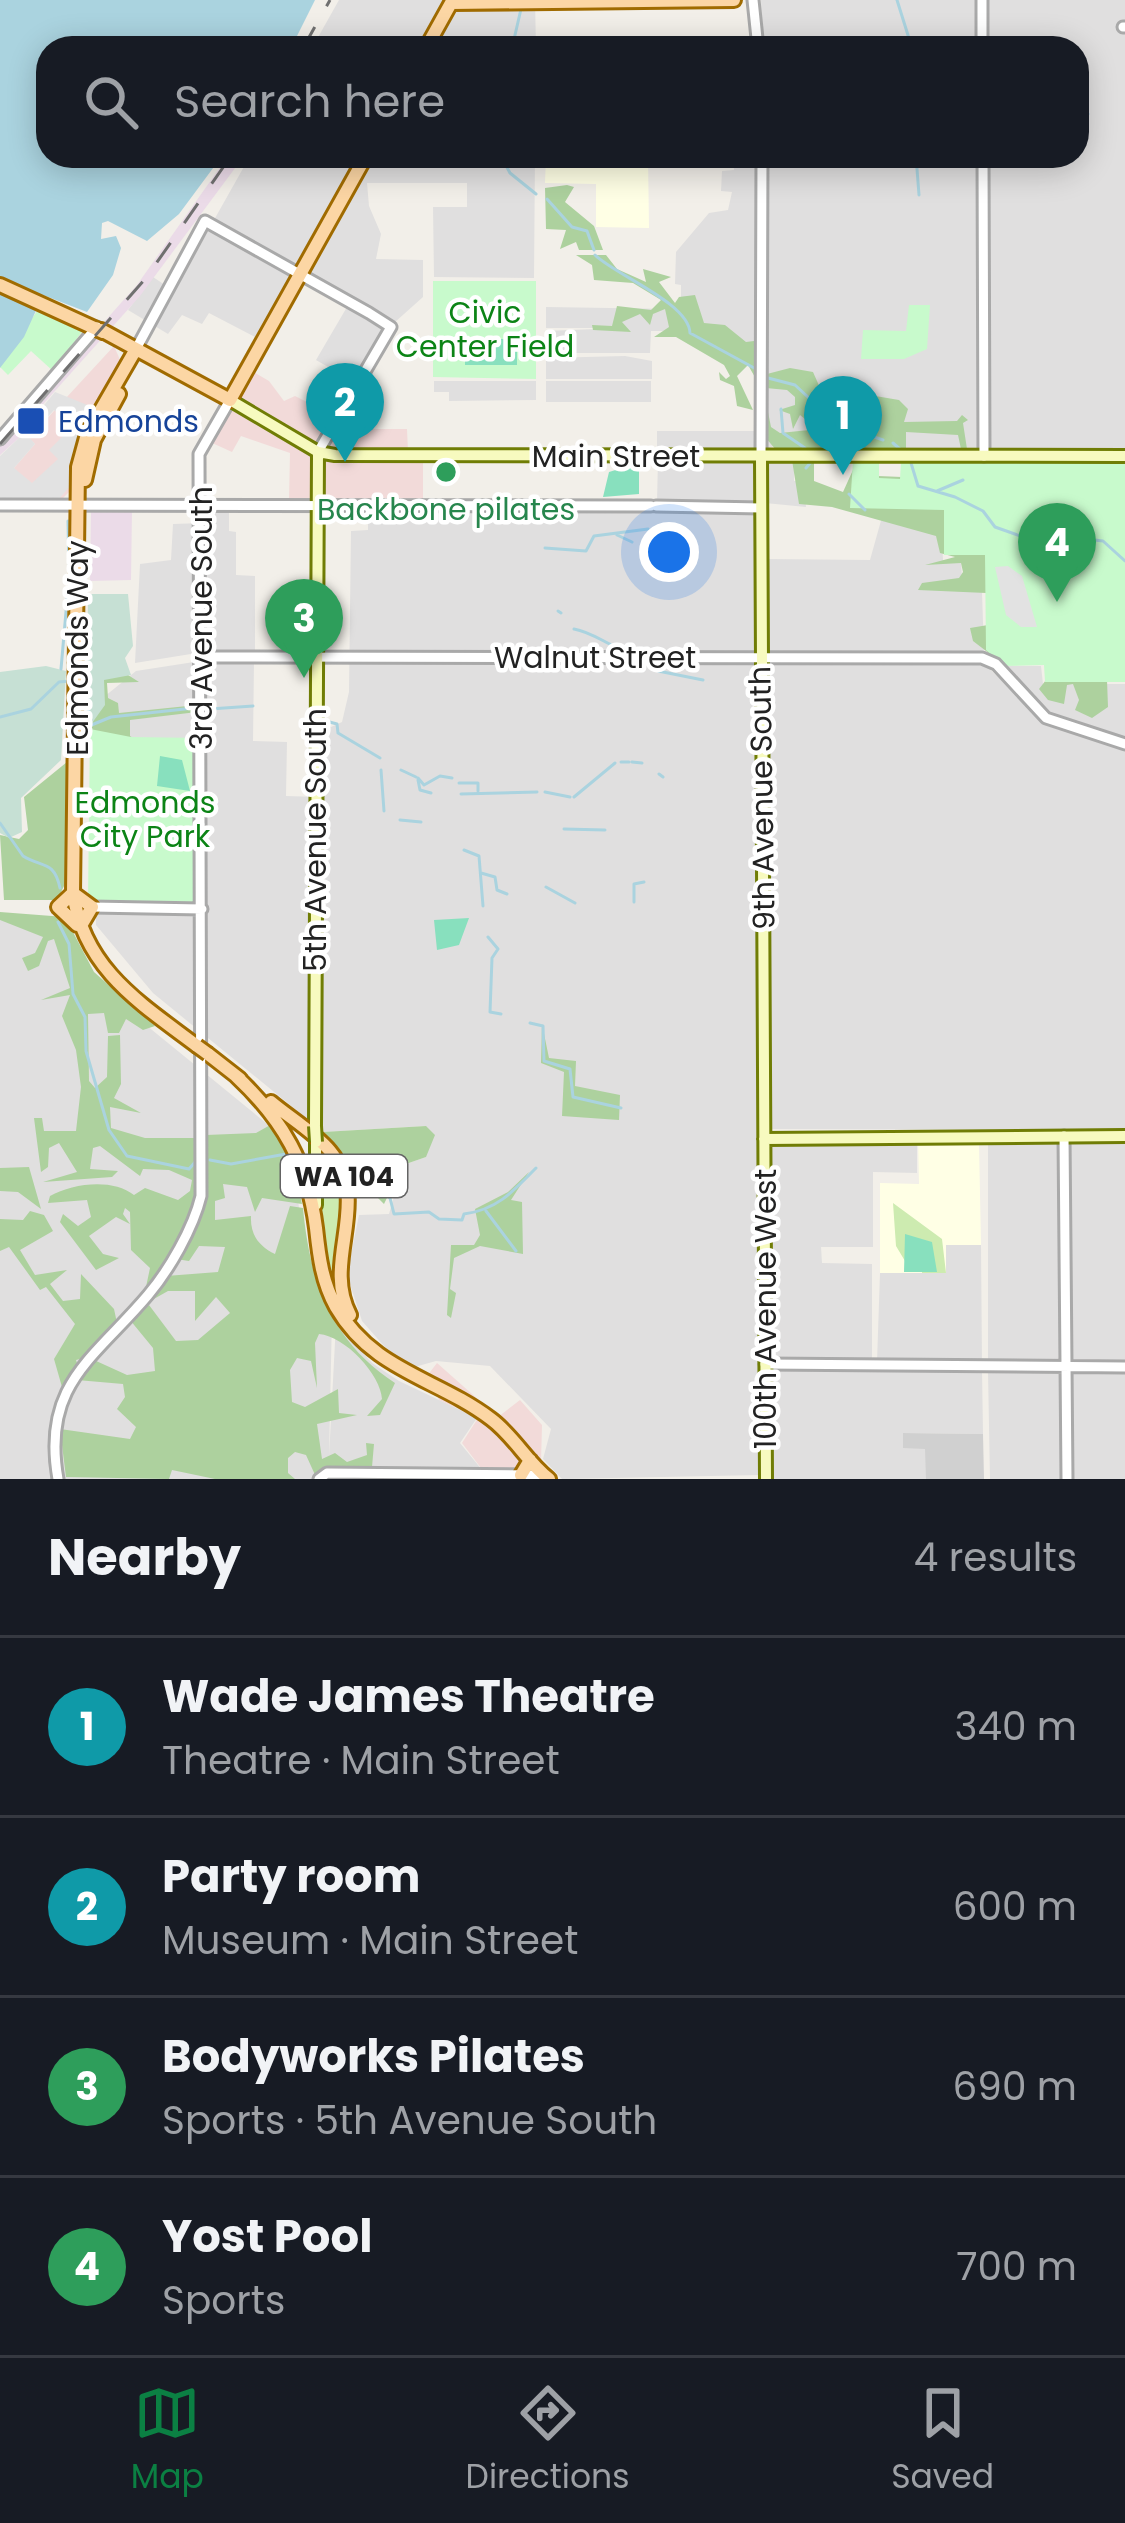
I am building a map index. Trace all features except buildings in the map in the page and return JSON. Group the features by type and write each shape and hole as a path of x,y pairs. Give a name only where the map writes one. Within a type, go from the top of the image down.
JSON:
{"main road":[{"path":"433,36 451,3 734,0"},
{"path":"230,400 359,168"},
{"name":"Main Street","path":"0,285 105,332 318,452 1125,456"},
{"path":"107,314 105,332 127,364"},
{"path":"81,931 58,907 74,888 80,860 82,509 78,467 87,434 136,349"},
{"path":"90,451 135,364 136,349"},
{"path":"82,509 90,451 87,434"},
{"name":"5th Avenue South","path":"316,1229 318,452"},
{"name":"9th Avenue South","path":"760,457 764,1139"},
{"name":"Edmonds Way","path":"74,888 82,509"},
{"path":"74,888 92,907 84,913 81,931"},
{"name":"WA 104","path":"81,931 110,977 323,1144 338,1162 350,1209 339,1257 339,1288 349,1314 382,1360"},
{"name":"WA 104","path":"236,1076 274,1114 296,1149 316,1229 320,1268 351,1331 382,1360 484,1414 546,1478"},
{"path":"764,1139 1125,1136"},
{"name":"100th Avenue West","path":"764,1139 766,1479"},
{"path":"521,1475 530,1460"}],"street":[{"path":"753,0 757,36"},
{"path":"982,0 982,36"},
{"path":"760,457 762,168"},
{"path":"983,168 984,456"},
{"path":"136,349 206,221 388,323 388,335 318,452"},
{"path":"0,439 105,332"},
{"name":"3rd Avenue South","path":"58,1479 55,1439 64,1394 90,1353 152,1291 194,1218 203,1187 200,454 230,400"},
{"path":"0,505 82,509 761,508"},
{"name":"Walnut Street","path":"201,657 988,659 1046,718 1125,744"},
{"path":"92,907 202,908"},
{"path":"1064,1136 1067,1479"},
{"path":"766,1364 1125,1367"},
{"path":"319,1479 327,1473 546,1478"}],"shaded area":[{"path":"339,0 535,0 536,36 319,36"},
{"path":"761,0 1125,0 1125,451 911,452 837,394 802,379 818,424 768,449 766,345 740,346 700,330 681,302 681,285 675,284 676,252 709,213 728,210 732,192 721,191 722,171 1089,168 1089,36 762,36"},
{"path":"220,168 235,168 140,296 37,411 42,417 0,455 0,439 137,285"},
{"path":"243,168 535,168 534,278 434,277 433,207 467,207 467,183 367,183 369,206 381,234 376,259 423,260 423,297 385,331 356,383 316,360 347,307 294,277 257,338 209,313 202,324 182,315 168,334 128,310 153,277 174,291"},
{"path":"546,168 648,168 649,228 596,227 596,184 545,183"},
{"path":"546,307 674,309 674,331 651,331 650,353 549,353 546,331 620,328 546,328"},
{"path":"114,346 121,362 80,435 71,490 62,499 0,499 0,484 35,444 29,438"},
{"path":"625,356 652,361 652,379 546,379 546,358"},
{"path":"250,370 269,381 284,401 295,396 315,406 310,415 333,429 407,429 408,452 324,452 234,399"},
{"path":"434,381 536,381 536,400 449,401 449,392 434,392"},
{"path":"546,381 651,381 651,402 546,402"},
{"path":"55,392 90,406 75,418 85,424 72,458 70,486 59,499 0,499 0,456 42,416 40,410","holes":["54,410 74,425 49,450 58,459 32,483 14,468 35,444 29,437"]},
{"path":"230,405 310,451 310,501 289,501 290,453 241,436 232,452 210,442"},
{"path":"657,431 757,431 757,450 657,450"},
{"path":"319,460 423,461 423,501 318,500"},
{"path":"658,460 755,460 757,503 657,502"},
{"path":"794,460 794,481 803,481 806,507 765,503 765,462"},
{"path":"132,509 131,580 90,581 91,510"},
{"path":"205,510 229,510 229,531 236,532 236,575 255,576 255,653 197,653 135,663 140,564 171,560 173,524 203,523"},
{"path":"368,512 756,513 761,1475 562,1479 543,1459 551,1429 490,1366 436,1361 411,1368 384,1346 362,1321 347,1275 359,1215 389,1214 403,1165 426,1157 426,1126 323,1132 153,993 96,925 94,705 136,671 207,660 254,661 253,741 287,742 286,796 319,797 320,732 342,722 349,692 351,531 368,530"},
{"path":"882,517 941,527 943,560 961,561 962,578 982,592 984,653 767,652 767,559 870,560"},
{"path":"1008,566 1022,576 1037,627 1021,627 1006,615 995,567"},
{"path":"88,594 128,594 133,646 125,658 131,675 104,680 105,705 87,730"},
{"path":"983,663 1048,724 1125,749 1125,1130 770,1129 765,664"},
{"path":"46,666 66,671 61,760 21,798 22,832 9,838 0,833 0,672"},
{"path":"1003,666 1041,666 1043,684 1125,684 1125,739 1054,716"},
{"path":"0,918 42,918 119,1003 277,1132 294,1168 305,1256 332,1316 329,1457 336,1323 372,1363 477,1418 460,1443 487,1476 524,1479 432,1479 431,1471 427,1479 0,1479"},
{"path":"917,1139 917,1173 873,1172 873,1247 821,1247 822,1263 872,1264 872,1362 771,1360 770,1143"},
{"path":"918,1140 979,1143 981,1245 946,1245 946,1273 880,1273 880,1183 919,1184"},
{"path":"988,1140 1060,1143 1062,1362 988,1360"},
{"path":"1066,1141 1125,1141 1125,1364 1069,1362"},
{"path":"946,1245 981,1245 982,1363 877,1362 880,1273 945,1273"},
{"path":"437,1363 498,1417 520,1400 542,1425 541,1462 556,1479 484,1472 462,1443 478,1418 439,1400 427,1376"},
{"path":"771,1369 982,1370 983,1434 903,1433 926,1449 926,1479 772,1479"},
{"path":"1125,1370 1125,1479 1072,1479 1069,1374"},
{"path":"988,1372 1062,1374 1065,1479 990,1479"},
{"path":"903,1433 983,1434 984,1479 926,1479 925,1449 903,1448"}],"green space":[{"path":"574,187 565,202 594,226 603,250 579,250 576,242 560,249 566,230 546,229 545,188"},
{"path":"576,255 606,255 617,269 646,282 643,269 671,277 659,282 675,303 679,297 695,295 704,323 725,325 746,342 754,341 756,333 756,379 748,365 737,376 753,410 737,406 734,386 720,380 719,372 726,379 730,376 724,365 676,337 654,337 669,327 665,309 653,314 650,325 640,314 622,322 631,332 593,330 592,325 612,326 617,306 651,310 661,300 633,283 594,280 592,265"},
{"name":"Civic Center Field","path":"433,281 536,281 536,379 433,377"},
{"path":"909,305 930,305 927,349 904,359 861,359 863,330 906,331"},
{"path":"39,308 84,329 53,371 31,351 8,375 0,367"},
{"path":"465,339 517,339 517,365 465,365"},
{"path":"790,368 813,372 825,399 840,390 899,400 908,409 904,422 957,421 962,415 968,420 963,423 967,449 961,449 958,435 906,432 906,451 776,450 765,437 768,412 771,427 780,433 809,430 810,423 800,415 793,429 790,414 779,410 795,405 795,397 787,390 766,388 767,374"},
{"path":"792,460 814,461 814,481 843,492 857,461 878,476 902,477 903,462 1125,462 1125,680 1107,680 1108,707 1092,718 1075,710 1079,700 1073,684 1067,685 1064,704 1048,700 1039,689 1046,680 1045,664 1003,664 973,641 970,628 988,625 986,593 918,590 922,583 959,578 963,572 961,563 925,565 955,557 940,553 936,536 832,507 799,504"},
{"path":"853,460 879,462 879,478 900,479 901,462 1125,462 1125,682 1045,682 1044,665 1004,666 986,650 985,555 944,555 944,510 850,508"},
{"path":"639,463 639,494 603,497 609,472"},
{"path":"128,675 139,682 107,683 108,698 118,703 119,713 197,705 197,712 130,720 130,736 136,740 87,741 89,689 101,676"},
{"name":"Edmonds City Park","path":"90,729 131,737 202,738 202,909 88,900"},
{"path":"160,756 182,760 190,791 157,786"},
{"path":"67,762 65,884 57,900 4,900 0,835 19,839 28,830 24,797"},
{"path":"0,912 65,917 94,972 155,1026 143,1030 126,1019 119,1033 108,1033 104,1013 88,1014 89,1081 95,1088 107,1077 108,1036 120,1035 121,1084 114,1098 141,1113 110,1107 111,1128 145,1138 198,1138 194,1210 163,1272 132,1305 146,1287 150,1268 131,1250 130,1212 125,1208 123,1214 130,1224 116,1217 89,1236 103,1254 119,1258 96,1270 60,1222 63,1214 78,1226 91,1217 87,1200 48,1203 50,1196 81,1185 104,1184 134,1195 145,1188 178,1200 190,1191 192,1180 169,1170 143,1169 140,1176 100,1146 93,1148 90,1169 118,1171 112,1177 43,1182 77,1172 59,1143 49,1148 48,1167 41,1172 34,1118 42,1118 44,1131 76,1131 81,1087 76,1050 62,1016 70,995 41,1000 70,988 54,939 48,941 39,966 28,971 22,958 35,953 43,937 0,920"},
{"path":"469,918 459,945 437,950 434,920"},
{"path":"542,1024 549,1058 576,1061 575,1086 620,1095 619,1120 562,1116 564,1072 541,1063"},
{"path":"272,1124 293,1162 302,1204 262,1198 255,1212 247,1187 223,1184 225,1198 215,1201 215,1220 251,1216 257,1239 275,1254 290,1206 303,1208 311,1261 328,1308 355,1348 395,1383 380,1415 367,1416 382,1399 375,1379 350,1349 319,1334 315,1343 317,1388 311,1361 297,1358 290,1370 292,1402 305,1407 338,1389 339,1413 357,1415 317,1424 322,1459 335,1453 347,1462 367,1455 366,1443 374,1444 372,1467 323,1469 316,1477 306,1455 295,1452 288,1458 288,1473 295,1479 215,1479 172,1470 169,1479 66,1477 60,1429 130,1439 136,1427 117,1409 125,1397 123,1384 77,1380 94,1360 127,1375 155,1371 153,1348 130,1320 149,1305 176,1341 198,1340 230,1313 216,1297 195,1321 195,1291 168,1291 152,1300 166,1276 218,1272 225,1247 199,1246 189,1261 176,1259 204,1211 206,1135 256,1133"},
{"path":"426,1126 435,1135 426,1157 403,1165 384,1204 369,1189 357,1194 339,1149 323,1132"},
{"path":"320,1145 323,1180 330,1179 334,1164 342,1174 343,1305 323,1248"},
{"path":"29,1167 41,1209 18,1192 0,1191 0,1168"},
{"path":"529,1172 511,1200 522,1202 523,1254 480,1246 454,1258 450,1289 456,1293 451,1318 447,1315 451,1245 474,1245 480,1235 475,1209 508,1192"},
{"path":"893,1203 942,1239 946,1273 922,1273 921,1258 905,1261 896,1246"},
{"path":"30,1211 44,1215 53,1231 20,1250 35,1275 67,1270 50,1284 63,1301 80,1299 81,1274 114,1309 117,1323 84,1358 76,1360 78,1366 62,1387 54,1359 75,1324 46,1287 40,1290 9,1247 0,1251 0,1219 23,1220"},
{"path":"905,1234 932,1242 937,1272 904,1272"}],"water":[{"path":"0,0 315,0 297,36 36,36 36,168 213,168 179,214 147,241 108,221 102,223 101,239 116,236 121,248 113,275 87,312 43,295 24,337 0,368"}],"waterway":[{"path":"897,0 908,36"},
{"path":"515,36 521,9"},
{"path":"507,168 536,194"},
{"path":"917,168 919,195"},
{"path":"547,199 572,227 587,231 594,250"},
{"path":"595,255 665,300 678,311 690,333 756,369"},
{"path":"768,378 795,385 837,424 883,440"},
{"path":"781,409 783,433 805,448"},
{"path":"893,443 901,450"},
{"path":"806,468 811,462"},
{"path":"911,463 918,486 983,511 995,527 1023,537 1077,538 1082,550"},
{"path":"937,491 963,480"},
{"path":"849,494 865,510"},
{"path":"68,521 69,571"},
{"path":"545,548 586,551 594,536 648,529"},
{"path":"660,530 677,530"},
{"path":"617,535 632,542"},
{"path":"1077,538 1103,541 1125,561"},
{"path":"61,669 68,589"},
{"path":"574,629 633,651"},
{"path":"658,671 703,680"},
{"path":"0,717 31,709 59,682 69,681"},
{"path":"87,681 89,726 111,717 194,708"},
{"path":"210,709 253,706"},
{"path":"322,720 337,724 338,733 380,758"},
{"path":"621,762 629,762"},
{"path":"632,762 642,763"},
{"path":"574,797 615,763"},
{"path":"381,770 384,811"},
{"path":"401,770 416,777"},
{"path":"659,774 663,777"},
{"path":"418,778 424,785 440,776 452,778"},
{"path":"418,780 420,790 431,793"},
{"path":"459,783 478,783 478,791"},
{"path":"461,794 537,792"},
{"path":"545,792 570,797"},
{"path":"400,820 421,822"},
{"path":"0,823 23,856 51,869 60,888"},
{"path":"564,829 605,830"},
{"path":"464,850 479,856 483,906"},
{"path":"481,873 495,877 497,890 507,894"},
{"path":"634,902 634,884 644,882"},
{"path":"546,887 575,903"},
{"path":"58,922 69,944 73,994 85,1017 86,1051 109,1130 127,1156 189,1169 196,1161"},
{"path":"488,937 498,949 492,958 490,1012 501,1014"},
{"path":"530,1023 543,1026 544,1061 570,1069 573,1097 621,1108"},
{"path":"210,1160 231,1164 286,1154"},
{"path":"344,1157 356,1185 374,1186 390,1198 394,1214 429,1212 439,1219 462,1220 464,1214 495,1204 536,1168"},
{"path":"486,1211 516,1251"}],"railway":[{"path":"310,36 330,0"},
{"path":"0,444 146,278 223,168"}],"place":[{"name":"Edmonds","path":"31,421"},
{"name":"Party room","path":"345,462"},
{"name":"Backbone pilates","path":"446,472"},
{"name":"Wade James Theatre","path":"843,475"},
{"name":"Yost Pool","path":"1057,602"},
{"name":"Bodyworks Pilates","path":"304,678"}]}
